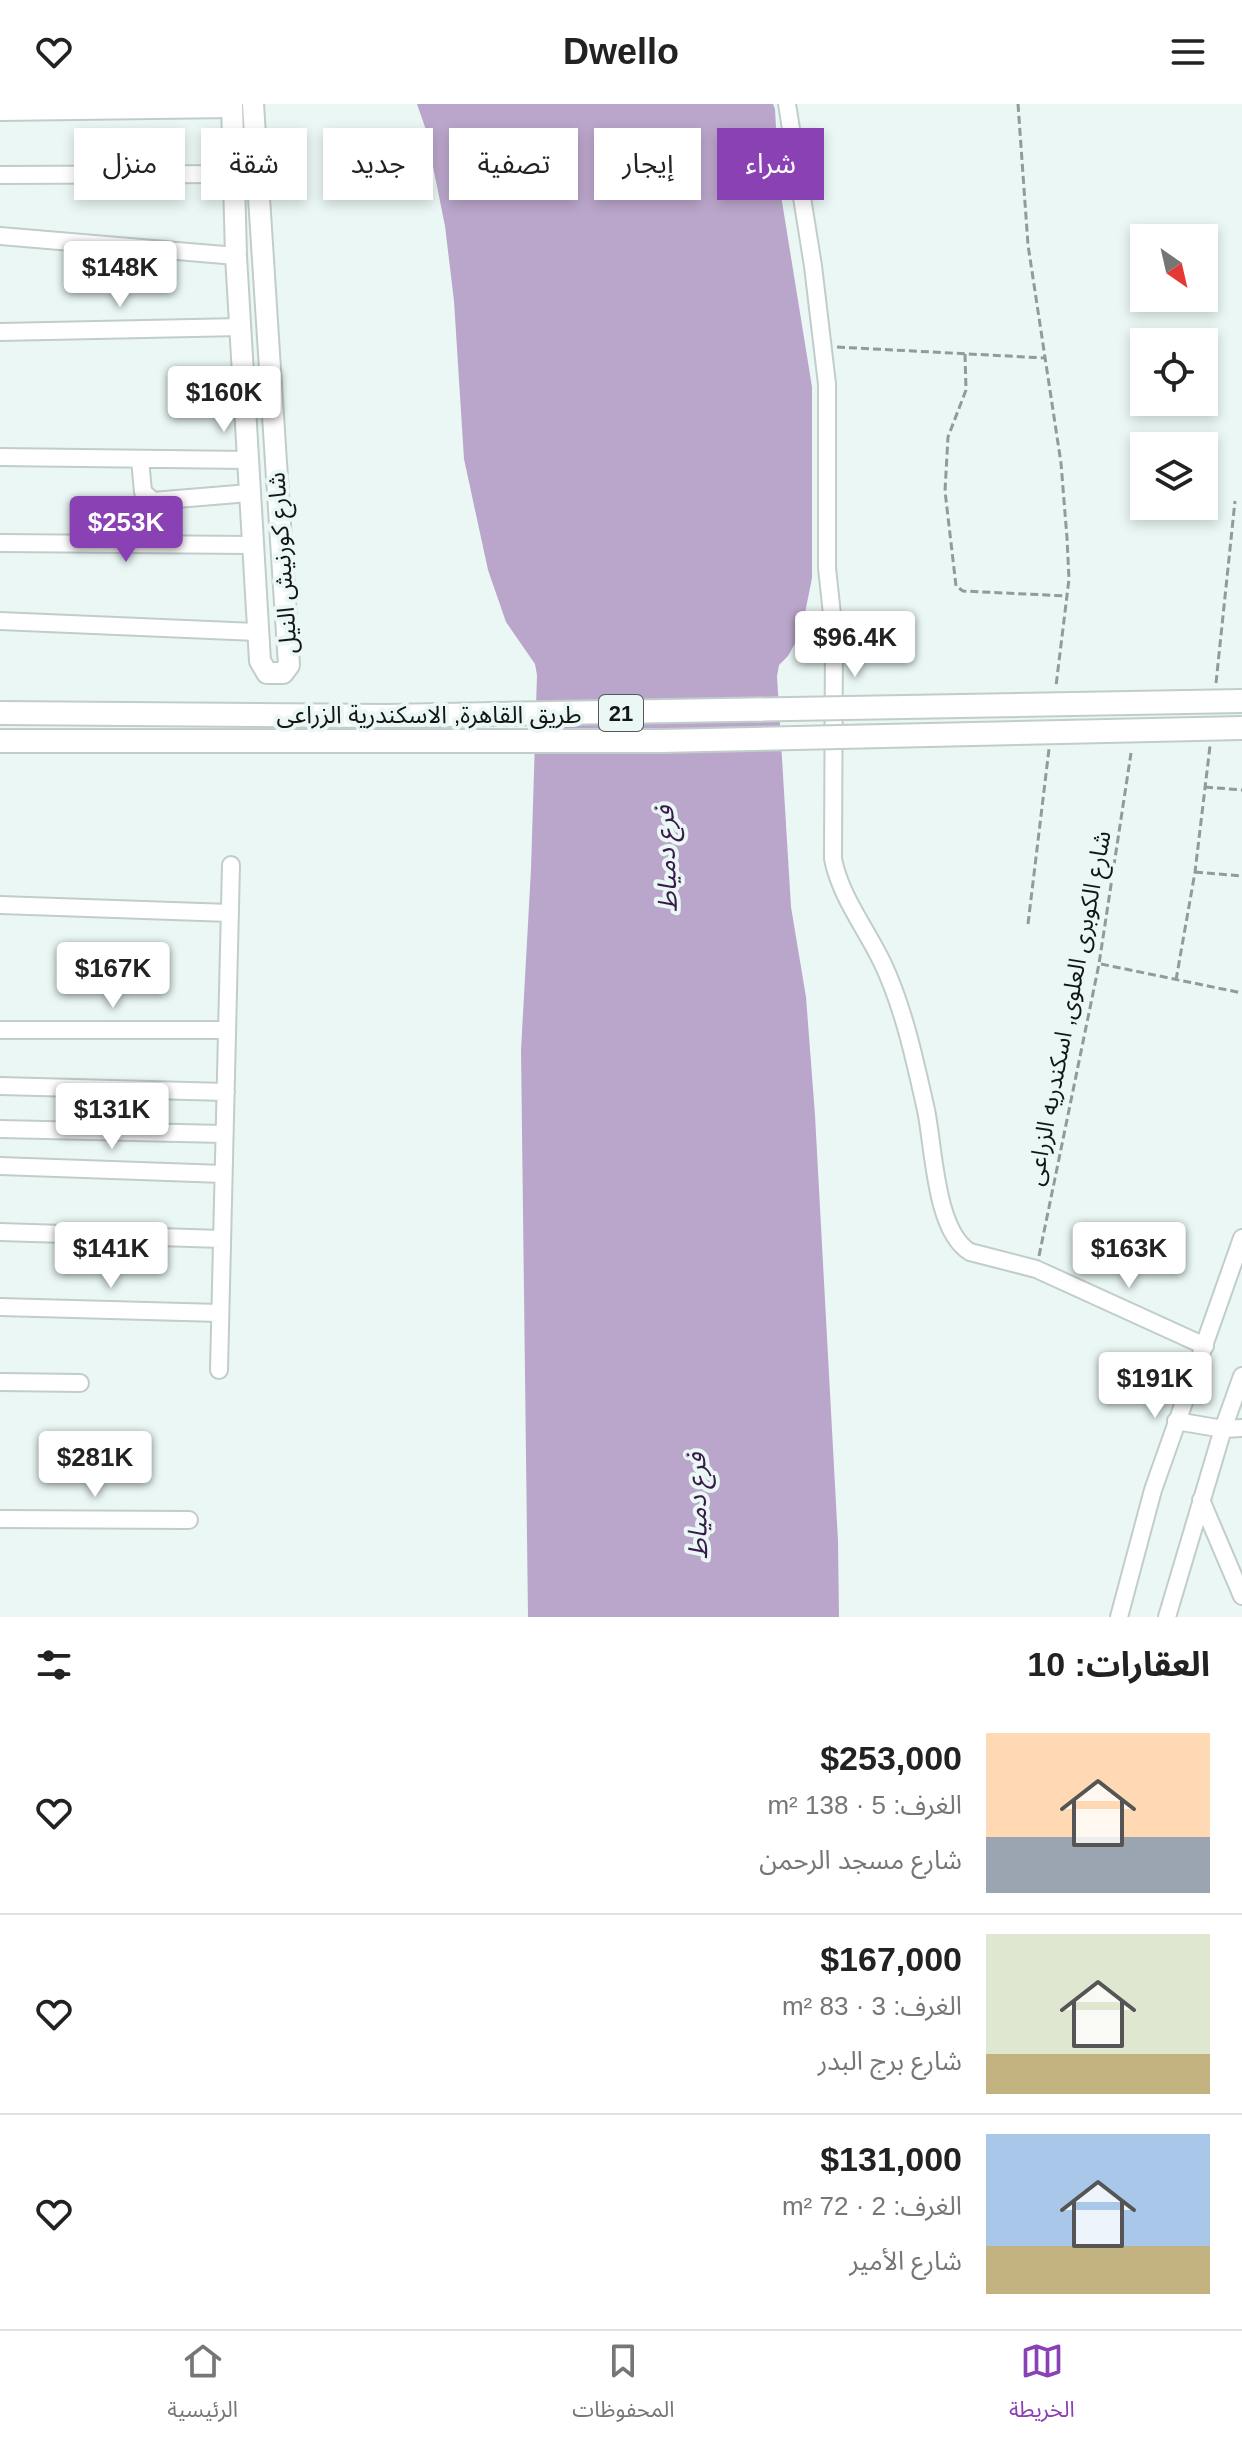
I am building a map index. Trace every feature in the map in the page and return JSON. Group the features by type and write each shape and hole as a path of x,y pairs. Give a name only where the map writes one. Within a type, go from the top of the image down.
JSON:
{"highway":[{"name":"طريق القاهرة, الاسكندرية الزراعى","path":"0,713 496,715 1242,701"},
{"name":"طريق القاهرة, الاسكندرية الزراعى","path":"0,741 636,742 1242,728"}],"main road":[{"name":"شارع كورنيش النيل","path":"236,200 252,545 260,661 267,673 286,671 289,665 253,104"},
{"name":"شارع كورنيش النيل","path":"232,106 233,128"},
{"path":"237,250 262,241"}],"street":[{"path":"787,104 828,396 827,568 834,633 833,859 838,880 884,967 901,1015 913,1054 939,1187 951,1231 962,1248 970,1252 1036,1269 1205,1346"},
{"path":"0,112 232,106"},
{"path":"0,175 201,174"},
{"path":"0,236 237,250"},
{"path":"0,332 241,327"},
{"path":"0,457 247,460"},
{"path":"140,459 143,492 153,501 249,493"},
{"path":"0,543 252,545"},
{"path":"0,621 258,632"},
{"path":"219,1370 231,865"},
{"path":"0,905 230,913"},
{"path":"0,1030 227,1030"},
{"path":"0,1086 226,1092"},
{"path":"0,1129 224,1134"},
{"path":"0,1166 223,1174"},
{"path":"0,1232 222,1239"},
{"path":"1119,1617 1153,1490 1241,1246"},
{"path":"0,1307 220,1313"},
{"path":"1167,1617 1242,1376"},
{"path":"0,1382 80,1383"},
{"path":"1176,1421 1223,1429 1242,1428"},
{"path":"1201,1500 1242,1596"},
{"path":"0,1519 189,1520"}],"path":[{"path":"1018,104 1028,245 1061,463 1068,565 1056,690"},
{"path":"823,346 1045,358"},
{"path":"965,354 966,390 948,437 945,491 956,586 963,591 1067,596"},
{"path":"1215,692 1235,501"},
{"path":"1028,924 1050,737"},
{"path":"1176,980 1195,872 1210,739"},
{"name":"شارع الكوبرى العلوى, اسكندريه الزراعى","path":"1036,1269 1099,964 1131,753"},
{"path":"1205,787 1242,790"},
{"path":"1195,872 1242,876"},
{"path":"1099,964 1242,993"}],"water":[{"name":"فرع دمياط","path":"417,104 773,104 775,109 776,128 717,128 717,200 782,200 812,387 812,578 801,633 779,665 777,676 791,907 806,997 815,1115 838,1541 839,1617 528,1617 521,1050 537,675 535,664 506,622 488,570 464,459 454,301 445,226 433,167 433,128 425,127"}]}
